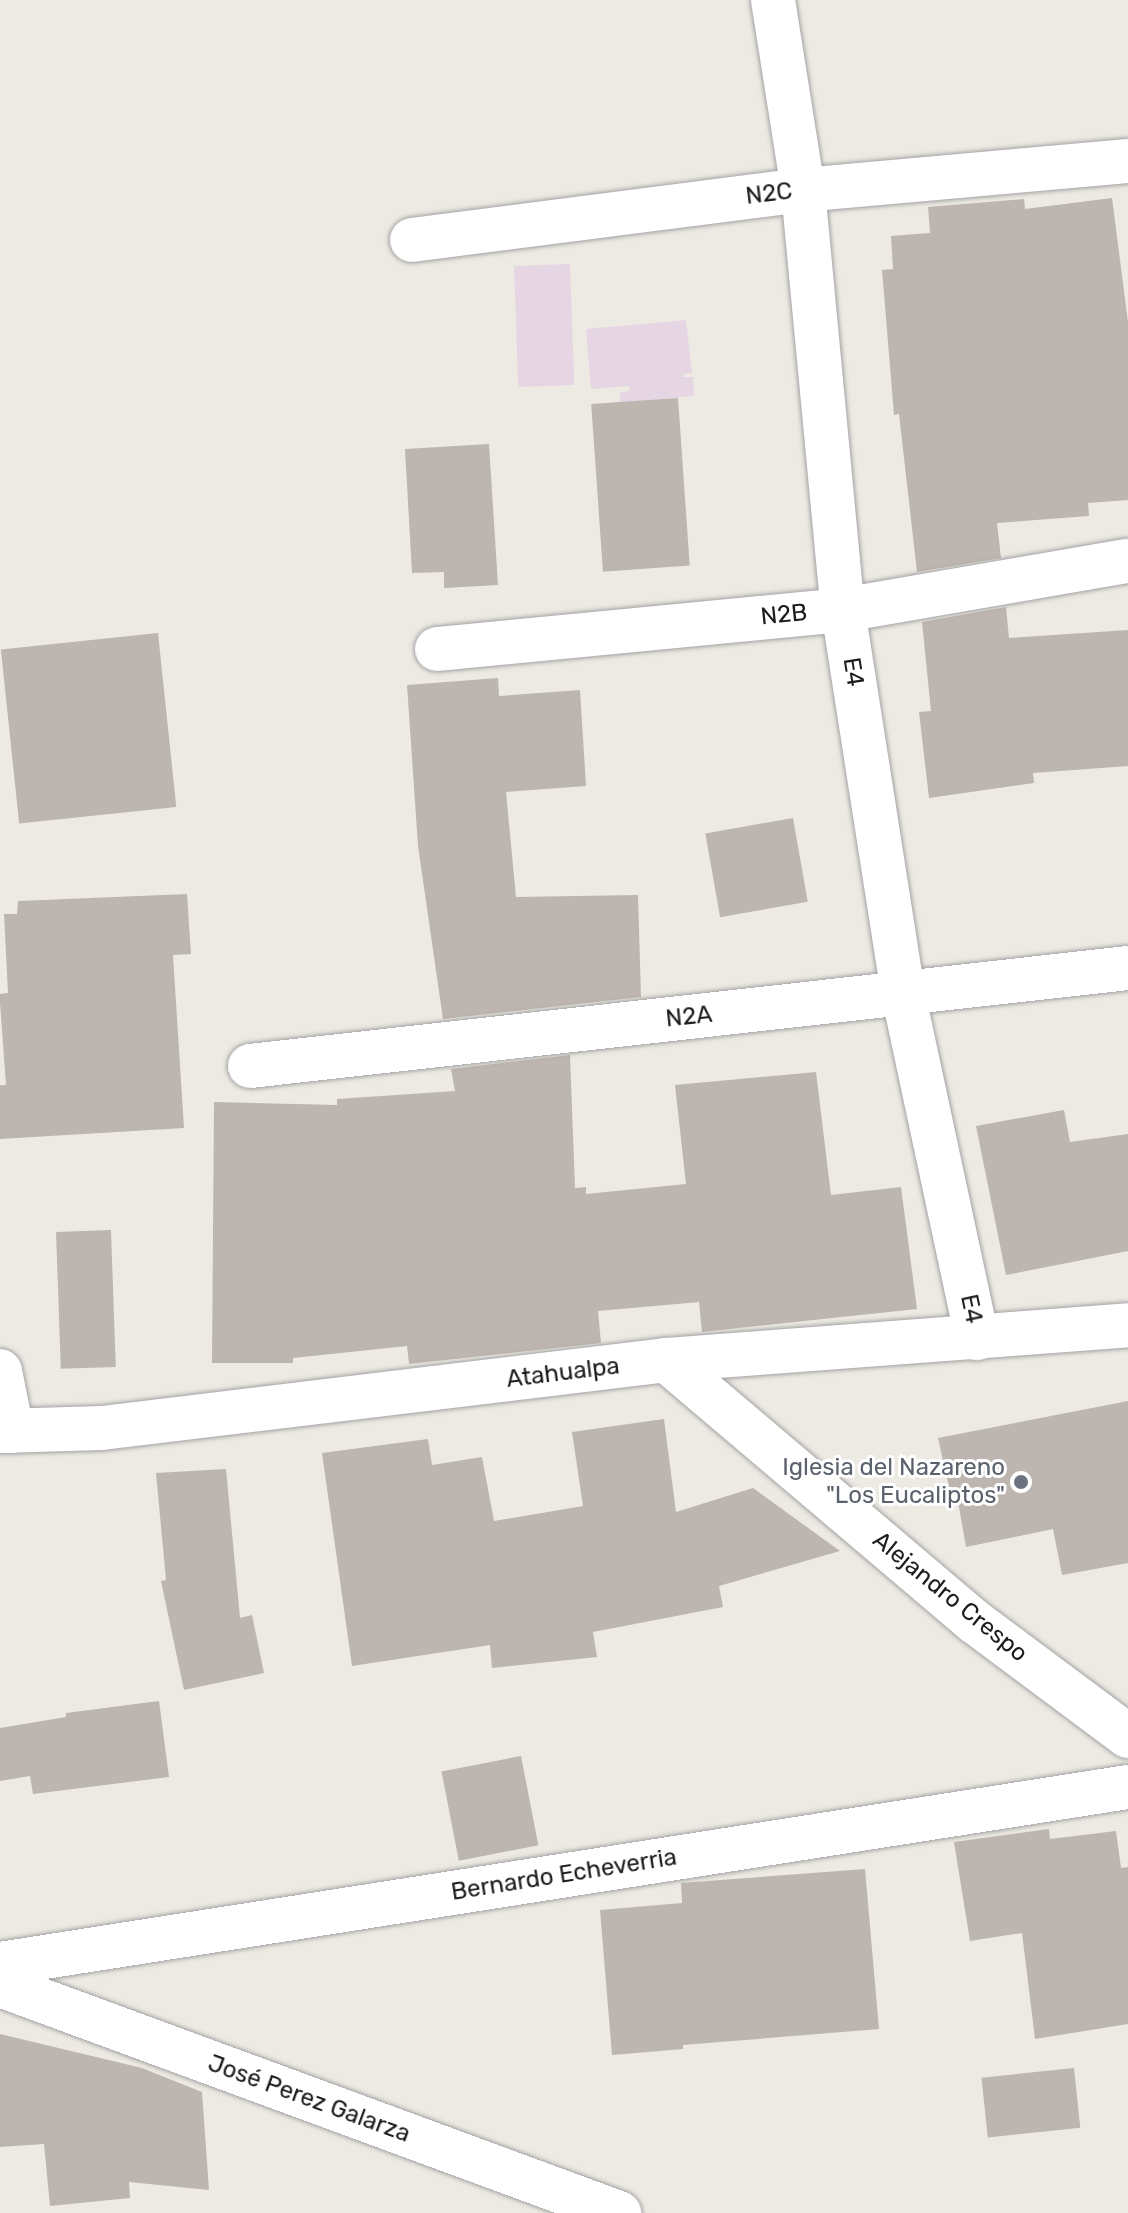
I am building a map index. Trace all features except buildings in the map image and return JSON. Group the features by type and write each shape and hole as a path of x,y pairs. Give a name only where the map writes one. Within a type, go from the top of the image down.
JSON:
{"street":[{"name":"E4","path":"773,0 803,190 843,610 903,993 977,1338"},
{"name":"N2C","path":"412,240 803,190 1128,161"},
{"name":"N2B","path":"437,649 843,610 1128,561"},
{"name":"N2A","path":"250,1066 1128,968"},
{"name":"Atahualpa","path":"6,1431 102,1428 666,1360 1128,1325"},
{"name":"Alejandro Crespo","path":"666,1360 975,1622 1128,1736"},
{"path":"0,1371 6,1431"},
{"name":"Bernardo Echeverria","path":"0,1964 1128,1787"},
{"name":"José Perez Galarza","path":"0,1985 619,2213"}],"shaded area":[{"path":"570,264 574,385 518,387 514,266"},
{"path":"686,320 692,373 683,374 683,377 693,377 694,396 620,403 620,393 629,391 629,386 591,389 586,329"}],"place":[{"name":"Iglesia del Nazareno \"Los Eucaliptos\"","path":"1021,1482"}]}
